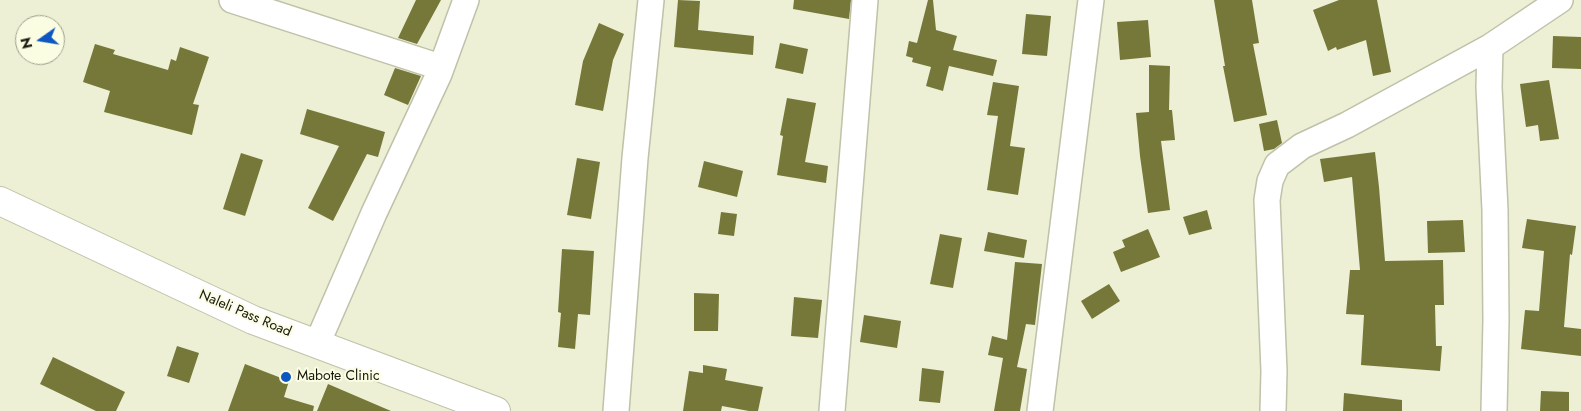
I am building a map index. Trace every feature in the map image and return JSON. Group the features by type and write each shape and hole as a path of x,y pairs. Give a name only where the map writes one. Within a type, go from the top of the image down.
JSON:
{"main road":[{"name":"Naleli Pass Road","path":"0,200 253,320 496,411"}],"street":[{"path":"232,0 440,67"},
{"path":"316,344 374,213 439,74 466,0"},
{"path":"616,411 635,158 652,0"},
{"path":"832,411 865,0"},
{"path":"1040,411 1091,0"},
{"path":"1273,411 1274,371 1267,200 1270,181 1277,165 1302,146 1346,125 1490,47 1560,0"},
{"path":"1490,47 1489,87 1495,228 1496,320 1494,411"}],"building":[{"path":"416,0 441,0 417,44 398,38"},
{"path":"678,0 700,1 698,30 754,36 753,55 674,47"},
{"path":"794,0 851,0 849,19 793,9"},
{"path":"928,0 933,0 936,30 957,36 953,50 997,60 993,76 949,66 943,91 926,86 931,67 912,62 913,58 906,56 909,41 917,43"},
{"path":"1214,0 1252,0 1259,43 1253,44 1267,115 1234,122 1223,66 1225,66"},
{"path":"1339,0 1377,0 1391,72 1373,76 1366,40 1337,50 1336,47 1328,51 1313,10"},
{"path":"1026,14 1051,16 1047,56 1022,54"},
{"path":"1148,20 1151,57 1120,60 1117,22"},
{"path":"599,23 624,34 613,60 603,111 575,105 583,61"},
{"path":"1553,36 1581,37 1581,69 1552,68"},
{"path":"780,43 808,49 803,74 775,68"},
{"path":"95,44 115,50 113,54 168,70 171,59 176,61 180,47 209,57 193,104 199,105 192,135 104,112 110,91 83,82"},
{"path":"1149,65 1170,66 1169,110 1172,110 1175,140 1161,141 1170,210 1148,213 1136,113 1149,112"},
{"path":"395,68 421,76 408,105 384,95"},
{"path":"1549,80 1559,139 1540,141 1538,125 1526,127 1520,84"},
{"path":"993,82 1019,86 1010,146 1025,148 1018,195 987,190 998,116 987,115"},
{"path":"787,98 816,103 805,162 828,166 826,183 777,175 783,136 780,135"},
{"path":"307,109 385,132 378,157 367,154 333,221 308,208 339,146 300,134"},
{"path":"1277,120 1282,143 1274,149 1264,151 1259,124"},
{"path":"1375,152 1385,261 1443,260 1444,305 1435,305 1436,346 1442,346 1440,371 1361,365 1364,315 1346,314 1350,270 1360,270 1352,177 1324,182 1320,159"},
{"path":"241,153 263,160 245,216 223,209"},
{"path":"577,158 600,162 591,219 567,215"},
{"path":"704,161 743,171 737,197 698,187"},
{"path":"1207,210 1212,229 1189,235 1183,217"},
{"path":"721,212 737,214 734,236 718,234"},
{"path":"1527,219 1576,226 1572,255 1570,254 1564,327 1581,329 1581,356 1521,349 1525,310 1539,311 1544,251 1522,248"},
{"path":"1463,220 1465,252 1428,253 1427,221"},
{"path":"1148,229 1160,257 1121,272 1113,252 1125,247 1122,240"},
{"path":"988,232 1027,240 1024,258 984,251"},
{"path":"940,234 962,238 953,288 930,284"},
{"path":"562,249 594,251 590,315 578,314 575,349 558,347 561,313 558,312"},
{"path":"1015,262 1042,264 1035,325 1026,324 1017,367 1027,369 1020,411 994,411 1003,358 988,355 992,336 1007,340"},
{"path":"1109,284 1120,301 1092,319 1081,301"},
{"path":"694,293 719,294 718,331 694,331"},
{"path":"794,297 822,300 818,338 791,336"},
{"path":"864,315 901,321 897,348 860,342"},
{"path":"177,346 199,353 189,383 167,376"},
{"path":"53,357 125,392 116,411 96,411 40,384"},
{"path":"245,364 289,381 284,397 314,406 313,411 228,411"},
{"path":"703,365 727,369 725,380 763,387 758,411 722,406 721,411 683,411 689,371 703,373"},
{"path":"922,368 944,371 940,403 919,401"},
{"path":"328,384 391,411 317,411"},
{"path":"1541,391 1569,392 1569,411 1540,411"},
{"path":"1344,393 1402,400 1402,411 1343,411"}],"place":[{"name":"Mabote Clinic","path":"286,377"}]}
